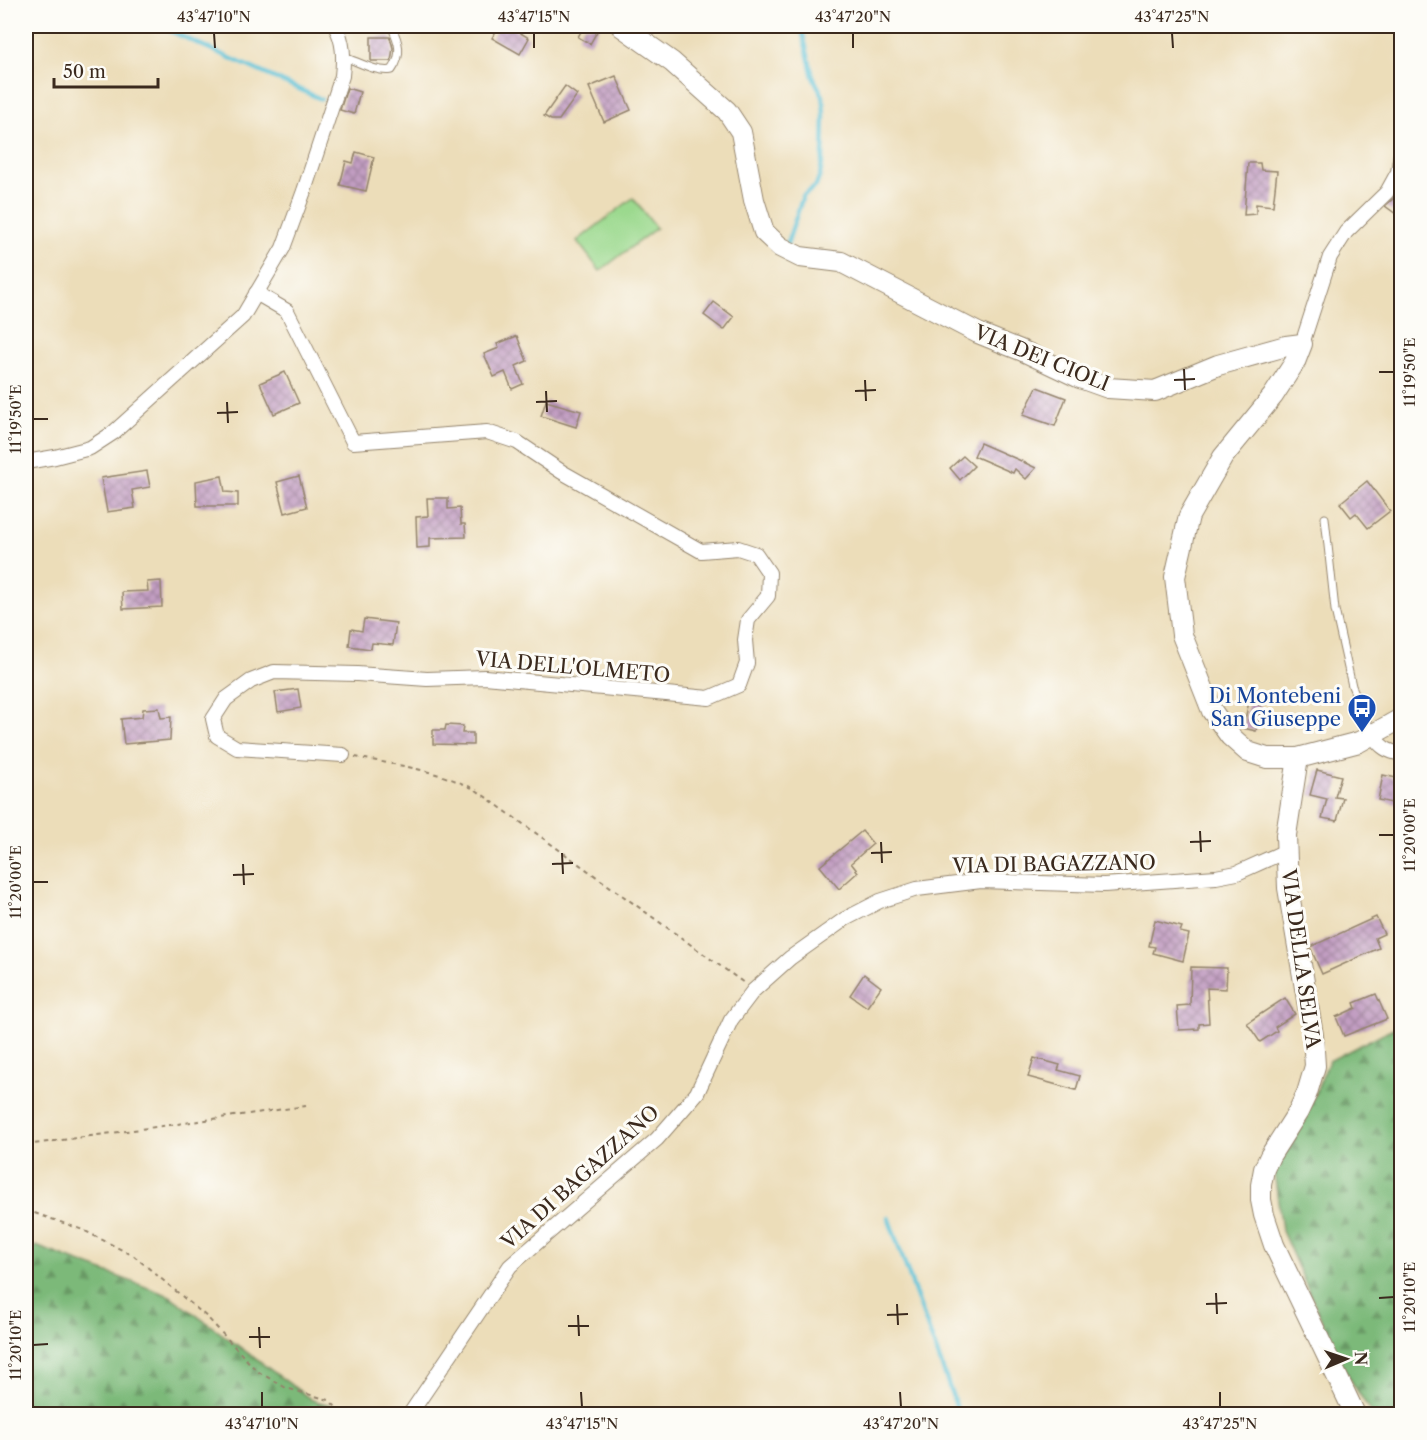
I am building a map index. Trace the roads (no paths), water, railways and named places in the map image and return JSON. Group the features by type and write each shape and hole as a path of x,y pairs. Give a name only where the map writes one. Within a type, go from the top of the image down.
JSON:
{"street":[{"path":"26,462 90,448 113,433 243,316 284,248 342,76 344,57 339,33 335,26"},
{"name":"VIA DEI CIOLI","path":"621,26 672,62 727,111 741,132 754,200 764,232 780,247 800,257 842,262 978,333 1108,388 1155,392 1218,365 1286,346 1302,344"},
{"path":"1401,147 1398,172 1387,192 1346,232 1330,257 1295,362 1273,396 1223,457 1189,516 1175,577 1182,635 1212,711 1230,736 1248,752 1267,758 1298,758 1359,742 1401,718"},
{"name":"VIA DELL'OLMETO","path":"256,293 287,311 353,442 487,432 517,442 562,472 701,551 738,548 756,555 769,573 768,596 748,620 745,640 747,663 739,685 709,698 485,677 427,679 274,672 251,681 226,699 213,719 217,736 237,748 344,755"},
{"path":"1373,735 1383,748 1401,754"},
{"name":"VIA DELLA SELVA","path":"1298,758 1288,818 1286,851 1288,888 1313,1035 1315,1066 1307,1093 1298,1112 1264,1169 1261,1185 1262,1200 1264,1215 1274,1245 1355,1414"},
{"name":"VIA DI BAGAZZANO","path":"410,1414 510,1266 657,1139 697,1093 731,1020 753,991 790,958 845,919 880,901 917,889 981,881 1104,885 1204,878 1237,873 1286,851"}],"lane":[{"path":"344,57 374,68 392,70 400,54 391,26"},
{"path":"1325,519 1335,610 1352,686 1373,735"}],"waterway":[{"path":"159,26 321,99"},
{"path":"787,244 803,196 816,186 823,157 823,96 813,77 801,26"},
{"path":"888,1217 959,1414"}],"place":[{"name":"Di Montebeni San Giuseppe","path":"1362,734"}]}
